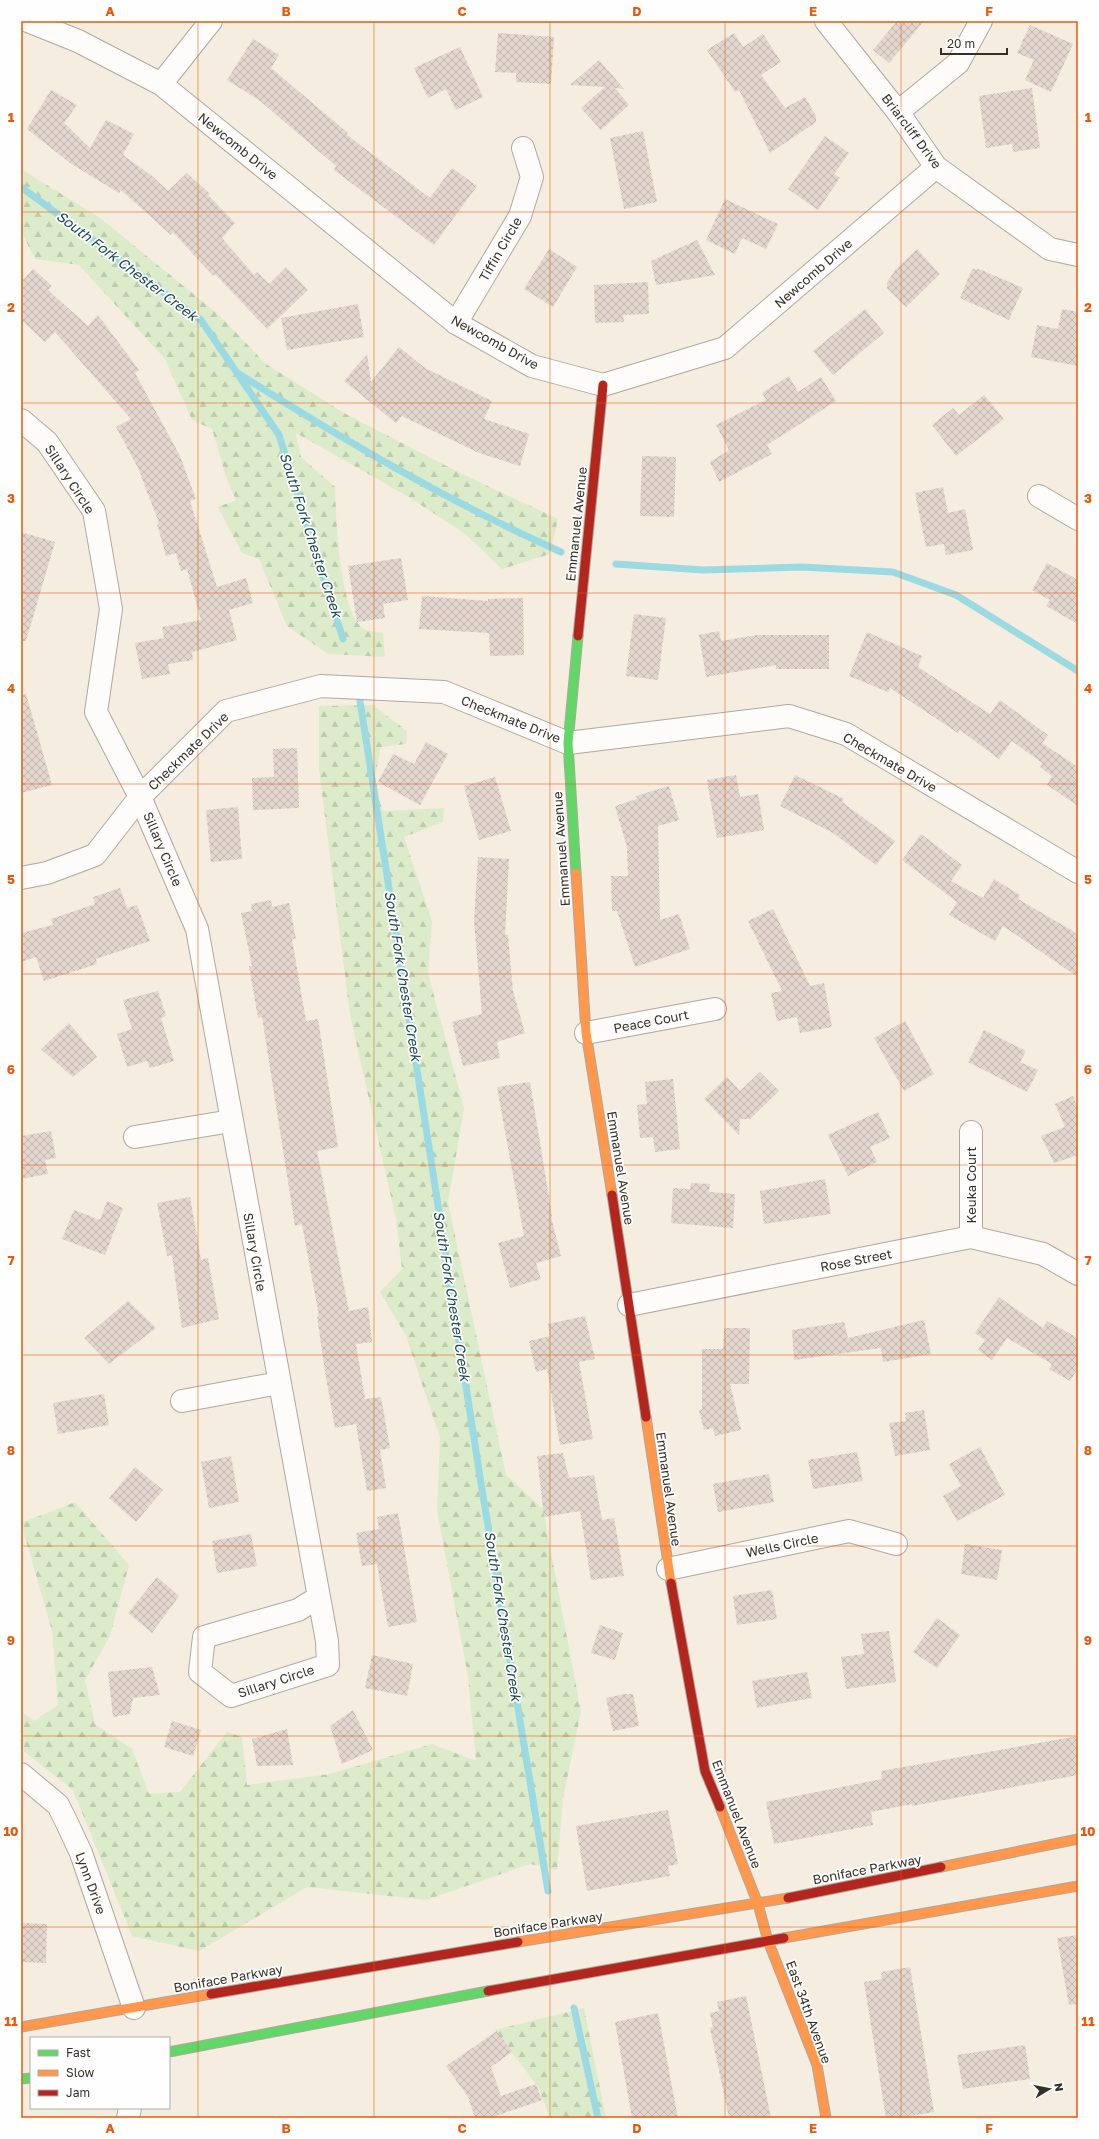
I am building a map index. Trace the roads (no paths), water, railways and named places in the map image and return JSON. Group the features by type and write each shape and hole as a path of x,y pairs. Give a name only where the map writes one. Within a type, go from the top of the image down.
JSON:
{"main road":[{"name":"Emmanuel Avenue","path":"603,385 568,743 586,1033 629,1305 668,1569 705,1771 758,1904 768,1940"},
{"name":"Boniface Parkway","path":"21,2027 386,1963 758,1904 1078,1839"},
{"path":"170,2052 571,1975 1078,1886"},
{"name":"East 34th Avenue","path":"768,1940 817,2065 826,2118"}],"street":[{"name":"Newcomb Drive","path":"28,21 78,41 161,84 456,324 532,366 603,385 725,348 936,167"},
{"path":"161,84 211,21"},
{"name":"Briarcliff Drive","path":"826,21 898,112 936,167 1050,249 1078,255"},
{"path":"898,112 958,63 980,21"},
{"name":"Tiffin Circle","path":"456,324 520,216 532,176 523,148"},
{"name":"Sillary Circle","path":"21,420 47,442 94,510 111,609 96,712 140,797 197,929 231,1121 279,1382 319,1597 327,1641 328,1665 231,1696 200,1672 204,1637 298,1610 319,1597"},
{"path":"1039,496 1078,519"},
{"name":"Checkmate Drive","path":"21,878 46,873 95,855 140,797 226,711 321,686 444,692 568,743 789,716 846,734 1078,872"},
{"name":"Peace Court","path":"586,1033 715,1009"},
{"path":"135,1137 231,1121"},
{"name":"Keuka Court","path":"971,1132 971,1237"},
{"name":"Rose Street","path":"629,1305 971,1237 1043,1254 1078,1274"},
{"path":"182,1401 279,1382"},
{"name":"Wells Circle","path":"668,1569 849,1531 896,1544"},
{"name":"Lynn Drive","path":"21,1774 58,1805 66,1821 81,1853 134,2008"}],"waterway":[{"name":"South Fork Chester Creek","path":"21,187 201,320 279,435 343,639"},
{"path":"239,374 397,469 519,533 561,552"},
{"path":"616,564 703,570 802,567 893,572 956,595 1078,671"},
{"name":"South Fork Chester Creek","path":"360,701 480,1477 548,1891"},
{"name":"South Fork Chester Creek","path":"574,2008 598,2118"}]}
